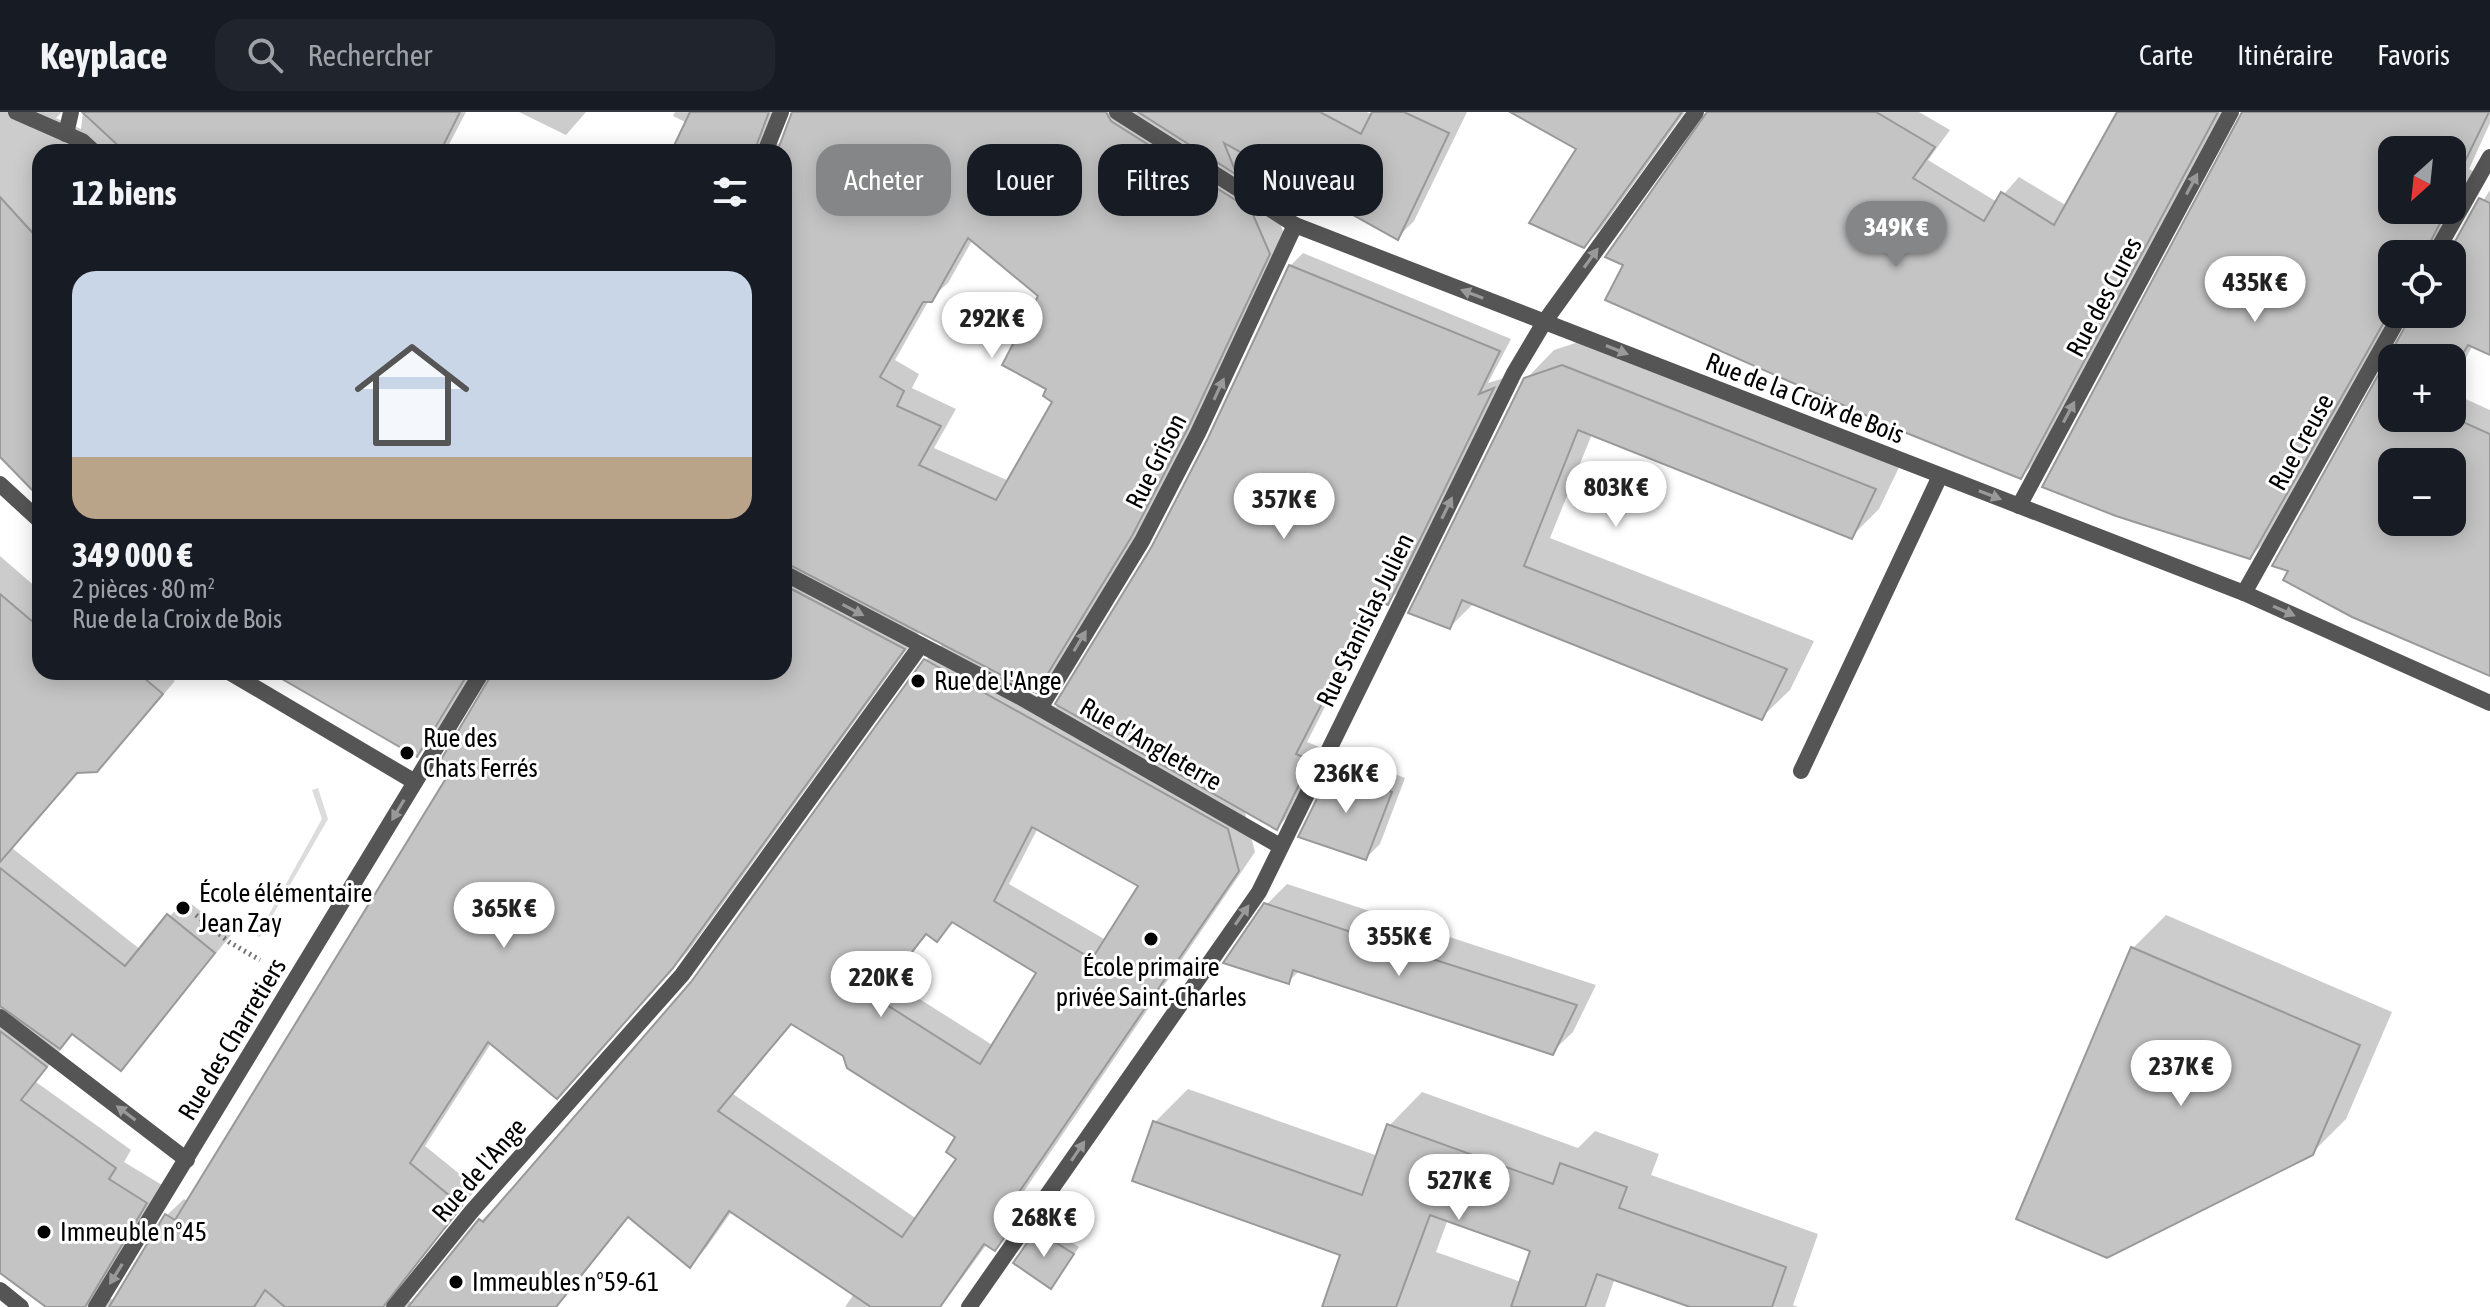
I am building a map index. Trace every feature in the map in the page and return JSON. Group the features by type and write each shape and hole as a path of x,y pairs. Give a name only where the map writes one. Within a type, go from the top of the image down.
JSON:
{"street":[{"path":"16,112 82,144"},
{"path":"66,134 71,112"},
{"path":"768,144 781,112"},
{"name":"Rue de la Croix de Bois","path":"1117,112 1295,225 2244,593 2490,703"},
{"name":"Rue Stanislas Julien","path":"969,1307 1259,892 1514,373 1545,321 1696,112"},
{"name":"Rue des Cures","path":"2019,506 2231,112"},
{"path":"2443,240 2490,157"},
{"name":"Rue Grison","path":"1040,708 1142,541 1295,225"},
{"name":"Rue Creuse","path":"2244,593 2393,328"},
{"path":"1801,771 1940,476"},
{"path":"0,484 32,514"},
{"name":"Rue d'Angleterre","path":"792,577 1040,708 1280,846"},
{"name":"Rue de l'Ange","path":"394,1307 472,1211 682,975 921,645"},
{"path":"243,680 415,782"},
{"name":"Rue des Charretiers","path":"96,1307 477,680"},
{"path":"0,1017 187,1160"},
{"path":"0,1290 21,1307"}],"path":[{"path":"196,915 229,942 260,960"}],"shaded area":[{"path":"318,788 328,819 260,937 257,936 322,819 312,790"}],"building":[{"path":"82,112 460,112 444,144 116,144"},
{"path":"690,112 769,112 757,144 675,144"},
{"path":"792,112 1106,112 1111,121 1147,144 1098,144 1098,216 1218,216 1218,189 1234,199 1234,216 1254,216 1270,254 1188,428 1132,536 1036,693 792,566 792,144 780,144","holes":["968,238 1038,296 1002,365 1046,389 1043,396 1052,402 996,500 919,465 941,426 897,406 904,391 880,377 923,302 932,302"]},
{"path":"1138,112 1320,112 1361,134 1372,112 1404,112 1449,133 1398,240 1355,216 1383,216 1383,144 1234,144 1234,149 1224,143 1234,173 1218,163 1218,144 1188,144"},
{"path":"1510,112 1682,112 1584,248 1529,223 1576,149"},
{"path":"1707,112 1876,112 1935,147 1913,178 1984,221 2001,192 2054,225 2117,112 2218,112 2021,479 1904,432 1605,300 1623,265 1605,257"},
{"path":"2242,112 2489,112 2466,159 2466,136 2378,136 2378,224 2440,224 2431,240 2378,240 2378,328 2381,328 2250,559 2116,516 2042,487"},
{"path":"0,197 32,232 32,490 0,457"},
{"path":"2479,198 2490,203 2490,355 2468,345 2466,348 2466,344 2395,344 2404,328 2466,328 2466,240 2456,240"},
{"path":"1289,265 1500,351 1479,394 1494,388 1388,605 1375,600 1296,754 1311,760 1277,830 1055,704 1152,546 1208,438"},
{"path":"1562,365 1876,489 1852,539 1578,430 1524,566 1787,669 1762,720 1462,600 1450,629 1408,613 1524,378"},
{"path":"2378,375 2378,432 2466,432 2466,423 2490,434 2490,676 2352,617 2283,580 2288,571 2272,566"},
{"path":"792,589 905,649 673,968 557,1099 488,1042 410,1163 462,1206 383,1307 285,1307 265,1290 254,1307 109,1307 165,1214 175,1220 448,775 436,768 488,680 792,680"},
{"path":"0,594 32,621 32,680 146,680 163,694 97,772 77,773 0,862"},
{"path":"924,659 1228,829 1239,871 1006,1211 1018,1218 995,1251 984,1244 940,1307 871,1307 729,1211 690,1268 628,1217 556,1307 408,1307 479,1219 483,1222 691,982","holes":["1032,827 1138,886 1092,959 994,901","952,922 1036,973 980,1064 876,998 926,934 937,942","791,1024 843,1056 847,1068 955,1137 946,1152 956,1159 902,1237 718,1111"]},
{"path":"284,680 464,680 417,757"},
{"path":"1332,768 1392,792 1366,860 1298,837"},
{"path":"0,868 125,966 167,914 215,953 121,1071 72,1034 60,1049 0,1006"},
{"path":"1264,903 1577,1005 1553,1055 1293,970 1289,984 1223,963"},
{"path":"2131,947 2360,1045 2313,1155 2107,1258 2016,1219"},
{"path":"0,1031 47,1067 21,1100 116,1168 109,1179 147,1203 85,1307 46,1307 0,1273"},
{"path":"1153,1121 1362,1195 1387,1124 1553,1184 1560,1163 1627,1187 1619,1208 1786,1267 1772,1307 1690,1307 1597,1274 1585,1307 1511,1307 1530,1251 1430,1215 1396,1307 1322,1307 1340,1255 1132,1181"},
{"path":"1036,1230 1074,1254 1051,1289 1013,1263"}],"place":[{"name":"Rue de l'Ange","path":"918,681"},
{"name":"Rue des Chats Ferrés","path":"407,753"},
{"name":"École élémentaire Jean Zay","path":"183,908"},
{"name":"École primaire privée Saint-Charles","path":"1151,939"},
{"name":"Immeuble n°45","path":"44,1232"},
{"name":"Immeubles n°59-61","path":"456,1282"}]}
